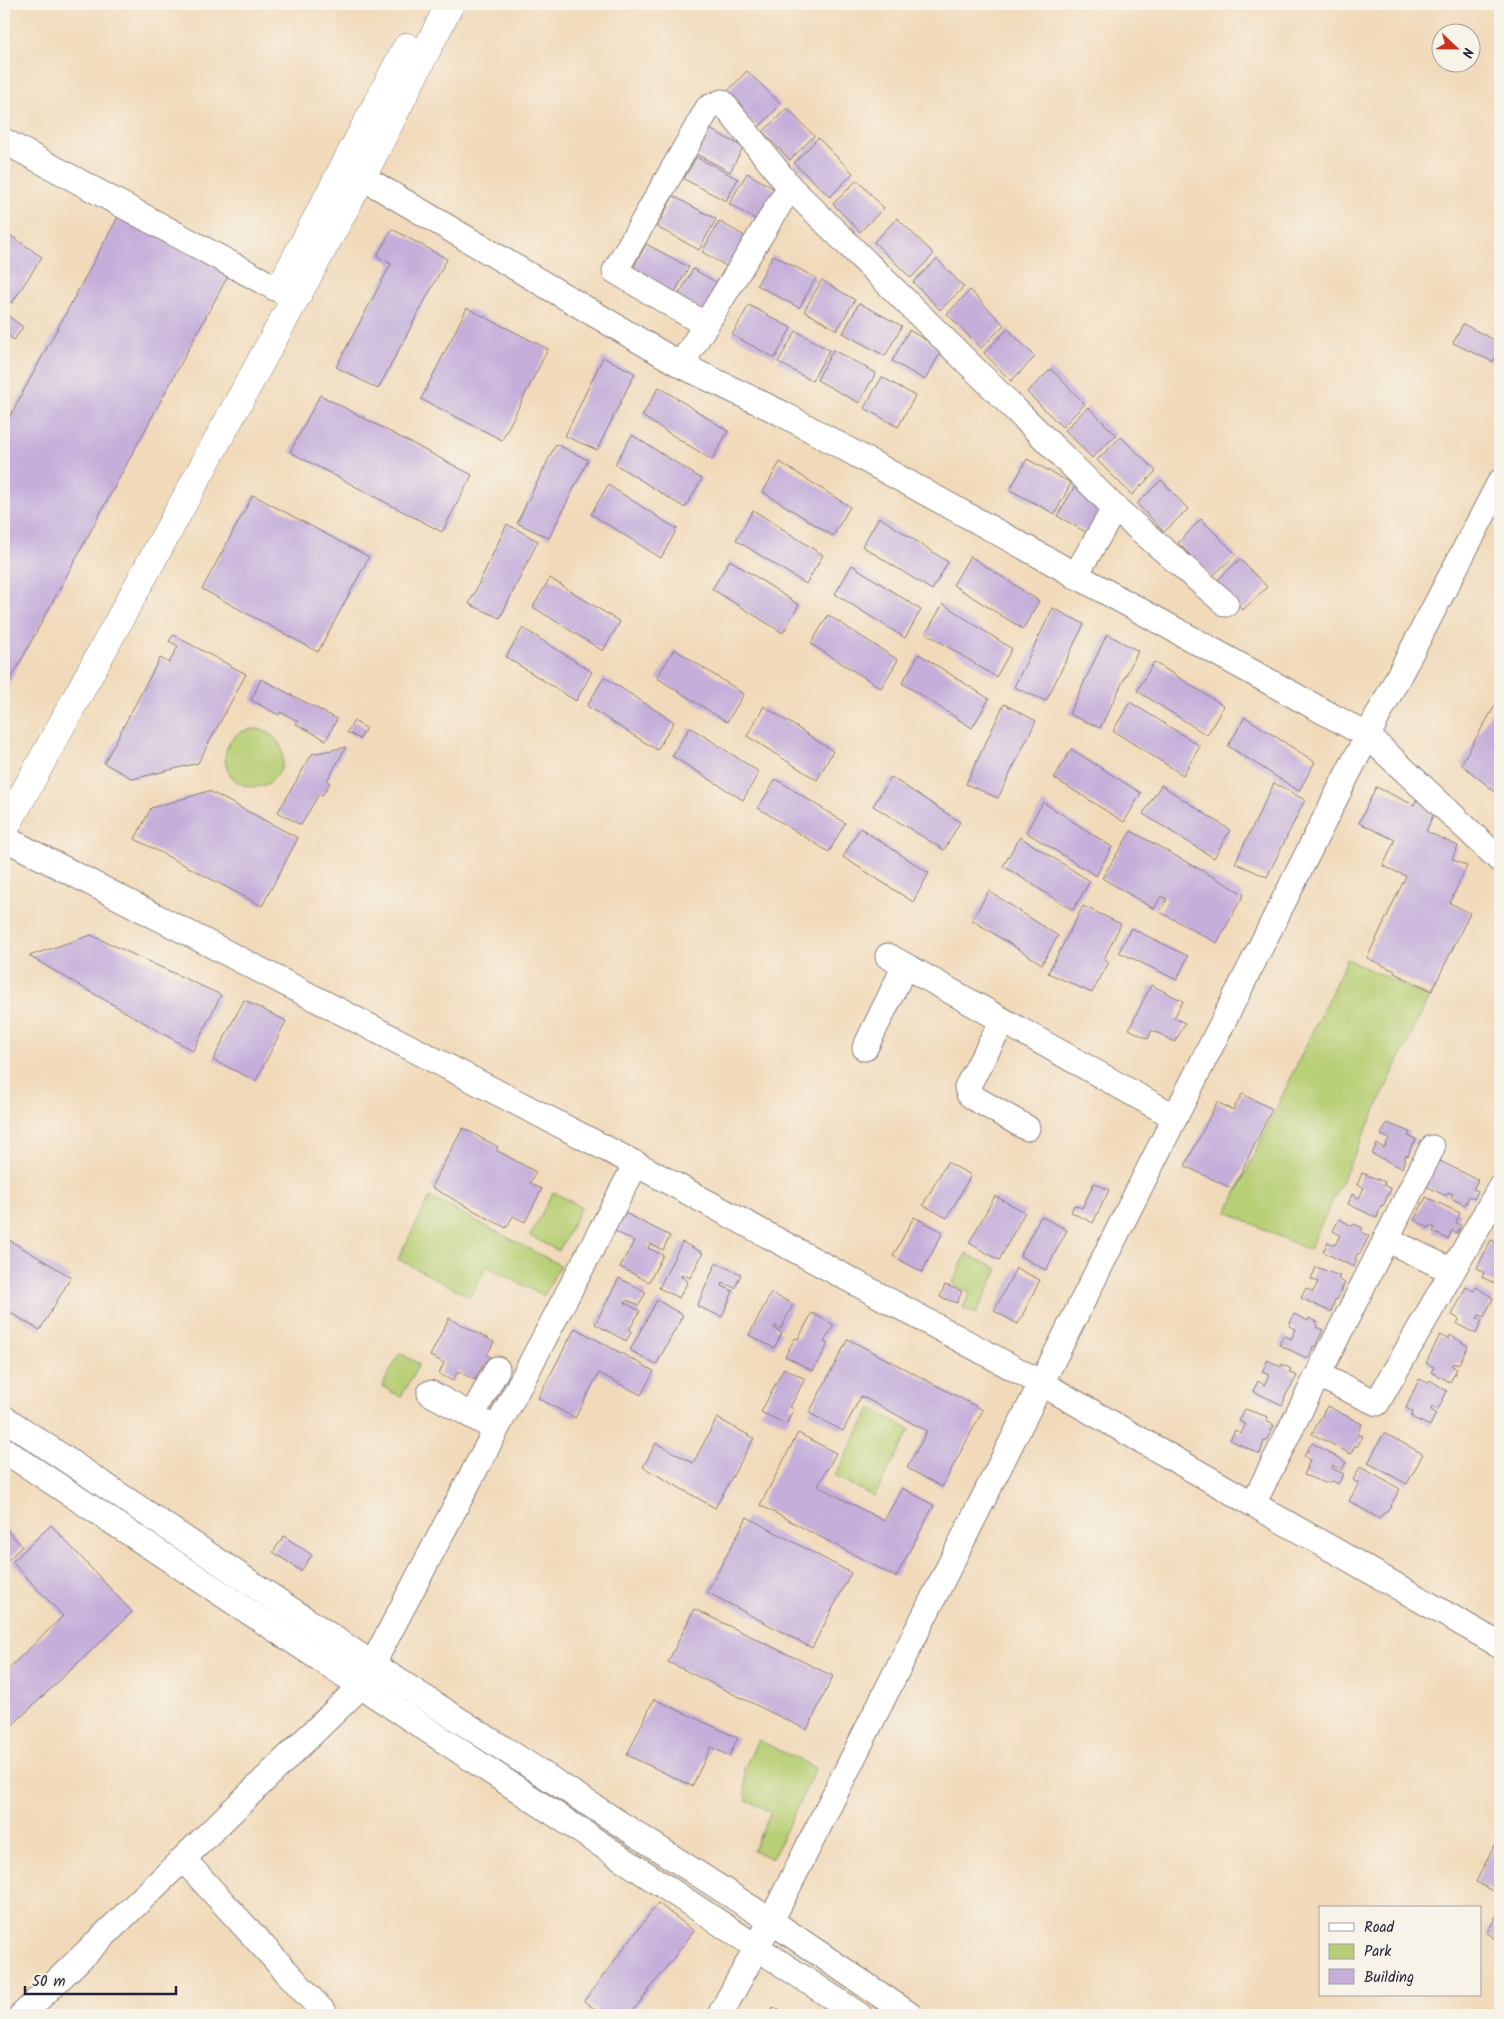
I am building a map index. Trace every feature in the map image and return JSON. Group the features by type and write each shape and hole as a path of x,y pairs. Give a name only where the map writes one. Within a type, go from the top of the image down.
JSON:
{"main road":[{"path":"4,791 279,290 430,4"},
{"path":"4,830 362,178 450,4"}],"street":[{"path":"706,325 615,271 708,108 722,102 790,186 1115,508 1226,604"},
{"path":"4,141 279,290"},
{"path":"362,178 681,365 781,413 1368,736 1500,860"},
{"path":"681,365 790,186"},
{"path":"720,2015 771,1921 1368,736 1500,482"},
{"path":"1075,576 1115,508"},
{"path":"4,838 636,1164 1041,1383 1500,1645"},
{"path":"864,1048 897,961 1175,1117"},
{"path":"1003,1021 967,1087 970,1094 976,1099 1026,1128"},
{"path":"1253,1504 1432,1148"},
{"path":"22,2015 184,1860 367,1675 636,1164"},
{"path":"1318,1374 1377,1403 1500,1188"},
{"path":"1386,1240 1452,1271"},
{"path":"472,1416 497,1369"},
{"path":"430,1393 496,1429"},
{"path":"4,1418 757,1948 859,2015"},
{"path":"4,1450 367,1675 771,1921 910,2015"},
{"path":"184,1860 326,2015"}],"green space":[{"path":"248,729 260,729 275,737 283,752 283,764 275,779 260,787 248,787 233,779 225,764 225,752 233,737"},
{"path":"1347,959 1429,997 1309,1250 1227,1212"},
{"path":"553,1192 581,1207 559,1251 530,1236"},
{"path":"430,1197 560,1265 544,1296 487,1266 470,1297 398,1259"},
{"path":"966,1254 998,1269 976,1314 963,1308 970,1293 952,1284"},
{"path":"400,1353 419,1364 401,1397 382,1386"},
{"path":"871,1408 910,1430 874,1497 835,1476"},
{"path":"758,1740 816,1768 772,1859 753,1850 771,1812 746,1800 744,1769"}],"building":[{"path":"747,71 781,104 758,128 724,95"},
{"path":"787,108 814,136 790,160 763,132"},
{"path":"706,127 743,147 730,172 692,152"},
{"path":"818,138 853,173 830,197 794,163"},
{"path":"696,157 738,179 726,201 684,179"},
{"path":"747,173 780,192 762,223 729,204"},
{"path":"857,180 884,208 860,232 833,204"},
{"path":"673,196 716,219 699,250 657,227"},
{"path":"119,215 229,274 4,692 4,427"},
{"path":"897,218 934,254 911,278 874,242"},
{"path":"719,221 753,241 735,271 702,252"},
{"path":"392,229 447,259 378,389 336,367 391,264 377,256"},
{"path":"4,231 42,257 12,303 4,297"},
{"path":"646,244 689,267 672,297 630,274"},
{"path":"773,255 816,278 799,308 757,285"},
{"path":"937,259 964,287 940,310 913,282"},
{"path":"693,269 726,288 709,319 676,300"},
{"path":"822,280 855,300 837,330 804,311"},
{"path":"970,290 1004,325 981,348 947,314"},
{"path":"859,303 902,326 885,356 843,333"},
{"path":"749,305 791,328 775,358 732,335"},
{"path":"467,308 548,349 502,440 421,399"},
{"path":"7,315 23,327 14,340 4,332 4,319"},
{"path":"1463,324 1500,343 1500,348 1493,362 1453,343"},
{"path":"1008,329 1035,357 1011,381 984,353"},
{"path":"909,330 942,350 925,380 892,361"},
{"path":"796,331 829,350 812,381 778,362"},
{"path":"833,350 876,373 859,403 817,380"},
{"path":"603,357 635,373 597,450 565,436"},
{"path":"1051,369 1085,404 1062,427 1027,392"},
{"path":"882,377 915,396 898,427 864,408"},
{"path":"659,387 728,431 712,460 642,416"},
{"path":"320,395 472,475 442,532 290,452"},
{"path":"1088,407 1116,435 1092,458 1065,430"},
{"path":"632,435 702,479 685,508 615,464"},
{"path":"1121,437 1156,471 1132,495 1097,460"},
{"path":"556,444 588,460 549,538 517,523"},
{"path":"1027,459 1071,483 1055,514 1010,490"},
{"path":"780,462 850,507 833,536 763,492"},
{"path":"1161,480 1188,509 1164,532 1137,504"},
{"path":"608,485 677,529 661,558 591,514"},
{"path":"1075,486 1108,505 1091,535 1057,516"},
{"path":"253,495 369,557 318,652 202,589"},
{"path":"753,510 823,555 806,584 736,540"},
{"path":"879,517 948,562 932,590 862,546"},
{"path":"1201,519 1236,554 1212,577 1178,543"},
{"path":"507,524 538,541 500,618 469,604"},
{"path":"970,556 1039,601 1023,629 953,585"},
{"path":"1240,559 1267,587 1243,610 1216,582"},
{"path":"730,560 799,605 783,633 712,589"},
{"path":"852,565 921,610 905,638 835,594"},
{"path":"550,578 620,622 603,651 533,607"},
{"path":"943,604 1012,649 996,677 926,633"},
{"path":"1053,608 1084,624 1046,701 1014,687"},
{"path":"828,615 898,660 881,688 811,644"},
{"path":"523,628 592,672 576,701 506,657"},
{"path":"1107,634 1138,651 1100,728 1069,714"},
{"path":"173,635 246,674 198,763 133,779 104,763 160,658 169,663 178,646 169,641"},
{"path":"674,649 744,694 727,722 657,678"},
{"path":"919,654 989,699 972,728 902,683"},
{"path":"1154,662 1224,706 1207,735 1137,691"},
{"path":"604,677 674,722 657,750 587,706"},
{"path":"261,679 337,719 326,740 296,724 298,721 280,712 279,715 251,700"},
{"path":"1500,697 1500,796 1461,764"},
{"path":"1130,702 1200,746 1183,775 1113,731"},
{"path":"1004,704 1036,721 998,798 966,784"},
{"path":"764,706 833,751 817,780 747,736"},
{"path":"1245,717 1315,762 1299,791 1228,746"},
{"path":"354,721 366,728 360,739 347,732"},
{"path":"690,727 759,772 743,800 672,756"},
{"path":"346,747 327,781 330,783 322,796 319,794 301,825 278,812 312,754"},
{"path":"1071,749 1141,793 1124,822 1054,778"},
{"path":"891,777 960,822 944,850 873,806"},
{"path":"776,779 845,823 829,852 758,808"},
{"path":"1274,783 1305,800 1267,877 1235,863"},
{"path":"1161,785 1230,830 1214,858 1143,814"},
{"path":"1376,787 1414,805 1416,800 1436,809 1426,831 1458,846 1452,859 1467,866 1450,903 1470,913 1432,991 1367,958 1406,876 1383,866 1395,840 1359,823"},
{"path":"209,791 298,838 262,906 135,839 151,808"},
{"path":"1043,802 1112,847 1096,876 1026,832"},
{"path":"860,828 929,873 913,902 843,857"},
{"path":"1131,831 1244,894 1217,943 1160,912 1167,899 1161,896 1154,909 1102,878"},
{"path":"1020,837 1090,881 1073,910 1003,866"},
{"path":"989,891 1058,936 1042,964 972,920"},
{"path":"1083,906 1121,924 1104,959 1109,962 1092,993 1048,973"},
{"path":"1131,928 1188,956 1177,980 1119,952"},
{"path":"91,935 221,995 193,1051 29,956"},
{"path":"1151,985 1183,1001 1174,1018 1185,1023 1175,1042 1152,1030 1148,1039 1129,1029"},
{"path":"244,1000 286,1021 256,1081 213,1060"},
{"path":"1242,1094 1272,1109 1233,1189 1185,1166 1217,1102 1233,1110"},
{"path":"1387,1123 1410,1132 1408,1136 1416,1139 1408,1156 1406,1155 1402,1168 1372,1154 1377,1144 1384,1148 1389,1138 1381,1135"},
{"path":"463,1128 498,1147 496,1150 536,1172 530,1183 542,1189 525,1222 513,1216 506,1228 431,1187"},
{"path":"1436,1159 1478,1180 1473,1189 1478,1191 1474,1199 1469,1196 1465,1205 1451,1198 1453,1194 1448,1192 1446,1196 1424,1185"},
{"path":"947,1162 971,1175 947,1218 923,1205"},
{"path":"1362,1173 1385,1182 1384,1185 1391,1189 1383,1206 1381,1205 1377,1218 1348,1204 1352,1194 1359,1198 1364,1188 1357,1185"},
{"path":"1094,1183 1109,1190 1093,1223 1071,1212 1074,1205 1082,1208"},
{"path":"995,1196 1025,1212 999,1260 969,1243"},
{"path":"1426,1197 1460,1213 1456,1223 1461,1225 1457,1233 1452,1230 1448,1239 1433,1232 1435,1228 1431,1225 1429,1228 1414,1220"},
{"path":"625,1213 670,1236 663,1250 650,1244 648,1248 663,1255 649,1282 620,1267 634,1241 615,1231"},
{"path":"1041,1216 1067,1230 1046,1270 1020,1256"},
{"path":"914,1217 943,1232 922,1272 893,1256"},
{"path":"1339,1219 1352,1226 1354,1224 1363,1228 1361,1232 1369,1236 1360,1254 1358,1253 1355,1259 1357,1260 1354,1267 1323,1252 1328,1242 1335,1245 1340,1235 1333,1231"},
{"path":"4,1237 71,1277 40,1330 4,1309"},
{"path":"1491,1240 1500,1244 1500,1286 1482,1277 1484,1272 1477,1268"},
{"path":"682,1242 703,1253 690,1278 682,1274 681,1277 688,1281 679,1298 659,1288"},
{"path":"716,1263 741,1274 735,1288 723,1283 722,1286 733,1291 722,1317 697,1306"},
{"path":"1316,1267 1340,1276 1338,1279 1345,1283 1337,1300 1335,1299 1331,1312 1301,1298 1306,1288 1313,1292 1318,1282 1311,1279"},
{"path":"1016,1268 1040,1280 1018,1324 994,1311"},
{"path":"619,1278 646,1292 639,1305 627,1300 625,1303 640,1311 629,1330 632,1331 626,1341 595,1324"},
{"path":"945,1285 962,1291 957,1303 940,1297"},
{"path":"1466,1287 1474,1291 1476,1287 1493,1298 1484,1317 1479,1315 1477,1318 1482,1320 1476,1334 1457,1324 1459,1319 1452,1315"},
{"path":"771,1293 793,1304 781,1329 775,1326 774,1328 782,1333 774,1348 749,1335"},
{"path":"657,1300 683,1315 656,1365 630,1350"},
{"path":"812,1313 834,1325 824,1342 828,1344 813,1371 785,1356 795,1338 798,1339"},
{"path":"1294,1314 1308,1321 1309,1318 1318,1323 1316,1327 1323,1330 1315,1347 1313,1346 1309,1359 1279,1345 1284,1335 1291,1339 1296,1329 1289,1326"},
{"path":"449,1318 494,1342 487,1355 492,1358 487,1368 482,1366 475,1380 458,1371 453,1381 439,1374 444,1363 430,1356"},
{"path":"575,1328 654,1371 641,1395 599,1373 575,1418 538,1398"},
{"path":"1440,1335 1449,1339 1450,1335 1468,1346 1458,1365 1453,1363 1452,1366 1457,1369 1450,1382 1431,1372 1434,1367 1426,1363"},
{"path":"848,1339 983,1410 942,1487 907,1468 927,1431 861,1396 843,1431 809,1413"},
{"path":"1268,1360 1281,1367 1282,1364 1291,1369 1289,1372 1297,1376 1282,1405 1253,1391 1258,1381 1264,1385 1269,1375 1262,1372"},
{"path":"784,1368 805,1379 790,1407 794,1409 786,1424 761,1412"},
{"path":"1419,1379 1428,1383 1430,1380 1447,1391 1438,1410 1432,1407 1431,1410 1436,1413 1430,1426 1411,1417 1413,1412 1406,1408"},
{"path":"1327,1406 1362,1424 1357,1434 1363,1436 1357,1447 1355,1445 1351,1454 1312,1434"},
{"path":"1245,1409 1268,1417 1266,1421 1274,1425 1266,1442 1264,1441 1260,1454 1230,1440 1235,1430 1241,1433 1246,1424 1239,1421"},
{"path":"717,1418 754,1438 715,1508 643,1467 656,1443 693,1463"},
{"path":"798,1433 836,1453 818,1486 884,1521 902,1488 934,1505 896,1577 760,1505"},
{"path":"1384,1433 1423,1454 1407,1484 1368,1463"},
{"path":"1312,1443 1346,1462 1342,1470 1333,1465 1332,1468 1344,1474 1338,1484 1333,1481 1325,1483 1304,1475 1310,1460 1304,1456"},
{"path":"1360,1467 1400,1489 1388,1510 1378,1518 1349,1501 1359,1483 1353,1480"},
{"path":"747,1517 851,1573 812,1648 707,1592"},
{"path":"51,1525 132,1612 4,1733 4,1673 63,1616 12,1562"},
{"path":"4,1527 22,1546 5,1563 8,1566 4,1570"},
{"path":"284,1536 312,1555 301,1571 273,1552"},
{"path":"694,1609 833,1676 807,1730 668,1662"},
{"path":"654,1699 738,1738 729,1756 711,1747 692,1786 627,1755"},
{"path":"1500,1833 1500,1894 1476,1882"},
{"path":"658,1903 694,1931 630,2015 602,2015 584,2001"},
{"path":"1500,1909 1500,1941 1487,1933"},
{"path":"773,2007 789,2015 769,2015"}]}
